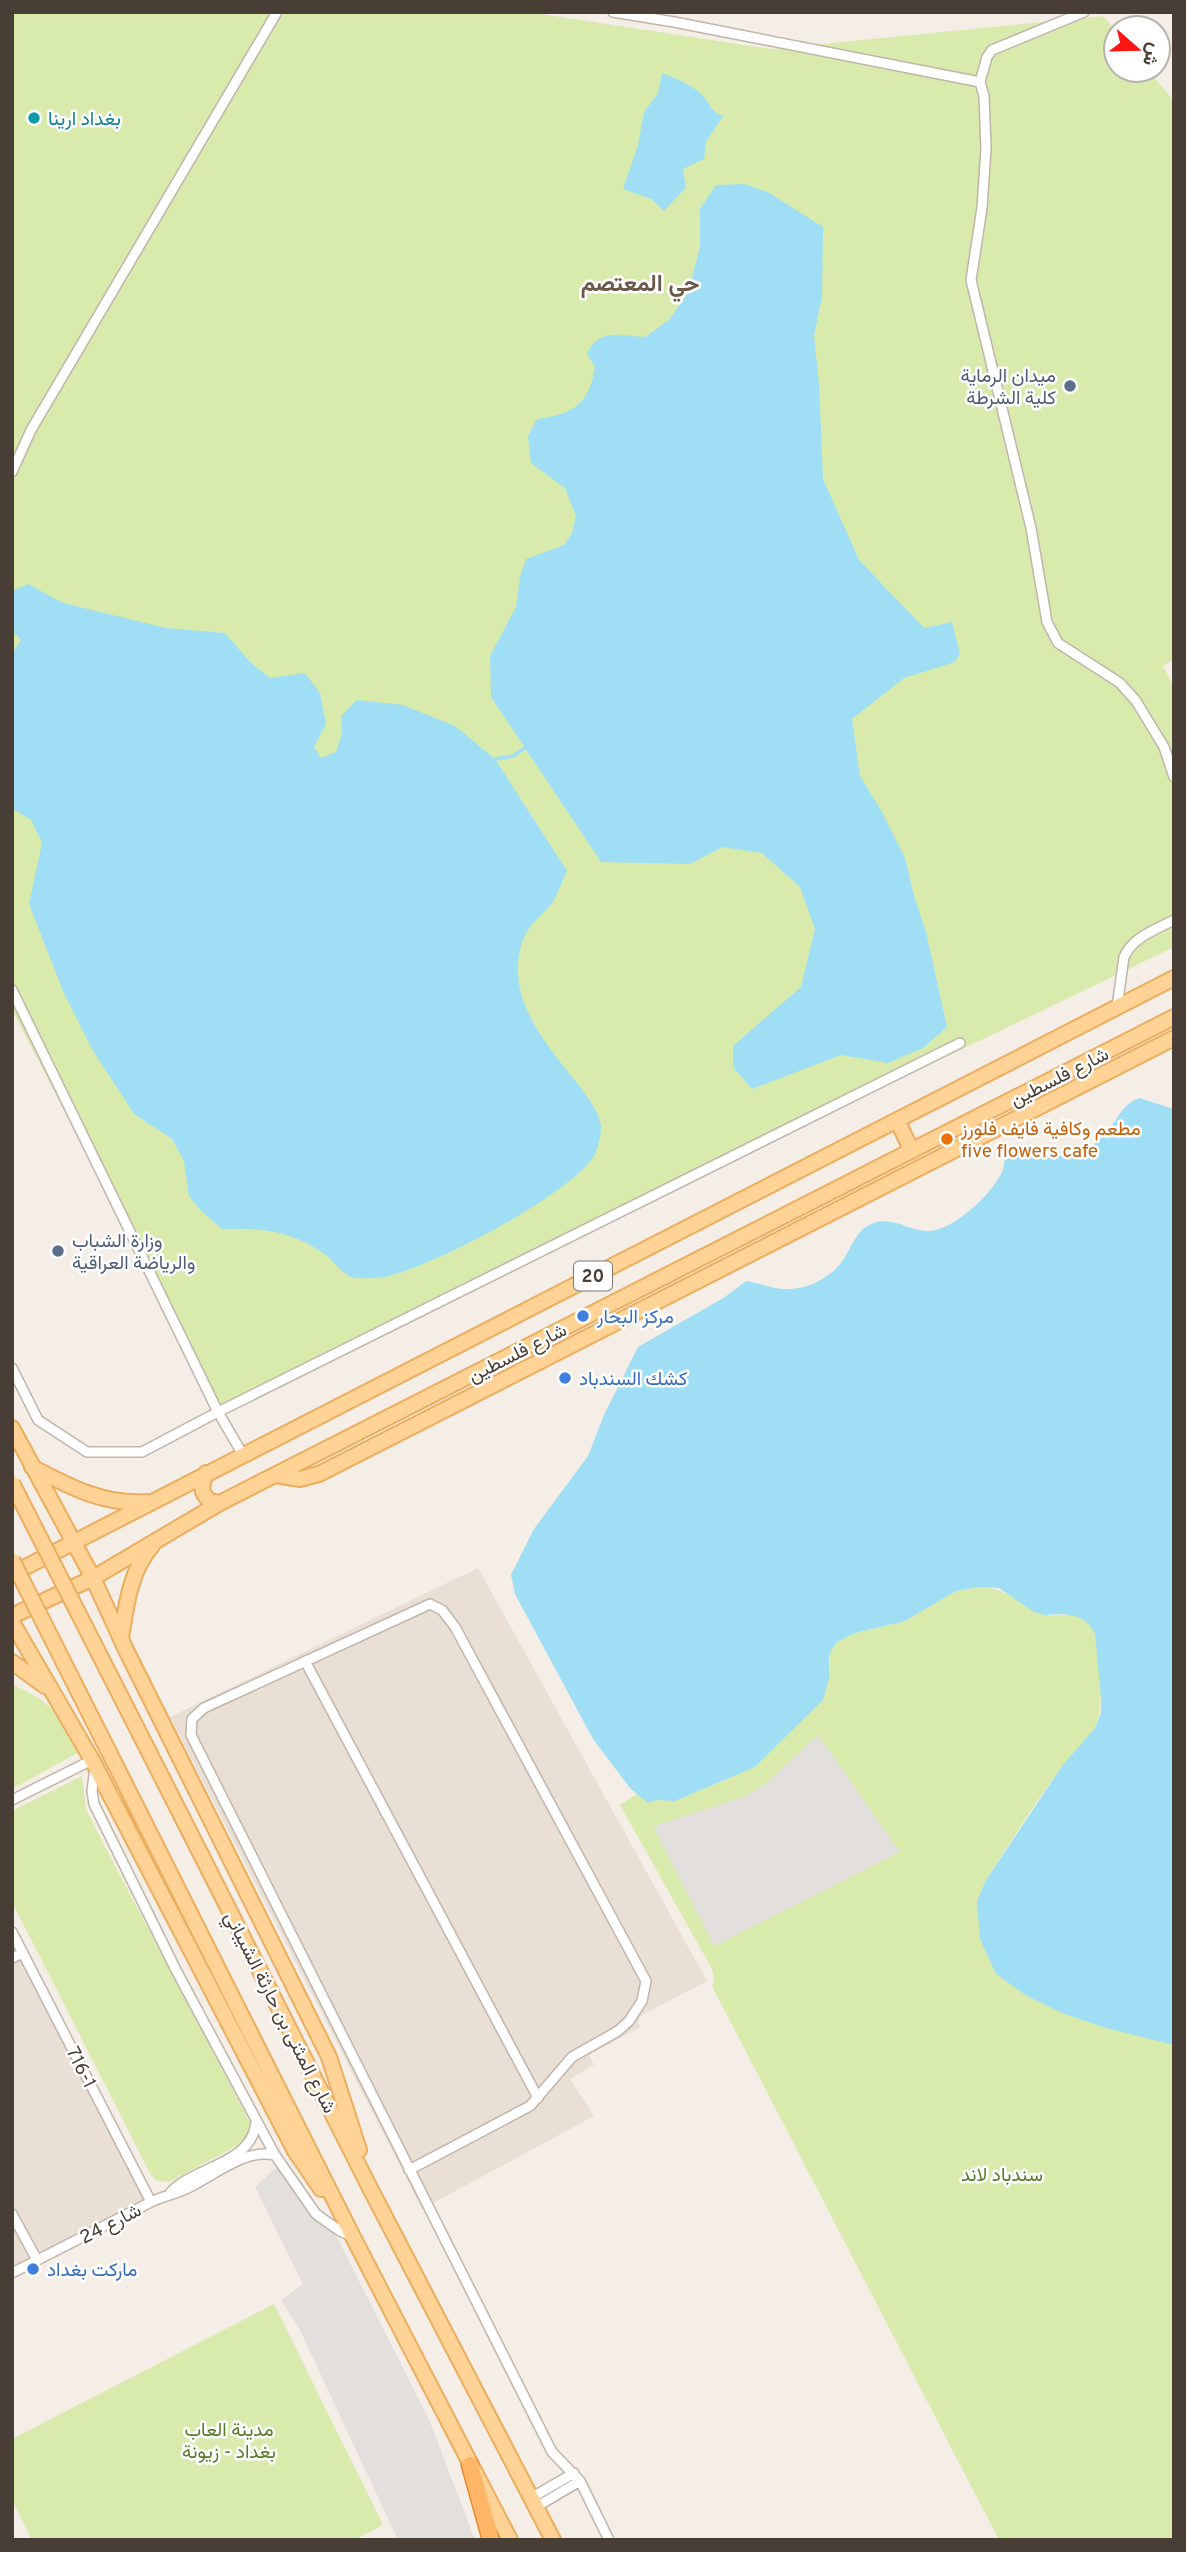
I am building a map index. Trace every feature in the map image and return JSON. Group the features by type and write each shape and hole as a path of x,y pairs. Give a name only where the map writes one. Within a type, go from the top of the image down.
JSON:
{"highway":[{"path":"470,2465 491,2540"}],"main road":[{"name":"شارع فلسطين","path":"12,1574 1174,978"},
{"name":"شارع فلسطين","path":"12,1616 93,1578 220,1503 1174,1017"},
{"path":"276,1475 300,1479 319,1474 1174,1038"},
{"path":"897,1120 912,1151"},
{"path":"553,1354 574,1323"},
{"path":"12,1428 93,1578 121,1640 329,2057 372,2192"},
{"path":"32,1466 88,1495 110,1501 152,1501"},
{"path":"206,1473 201,1486 203,1492 210,1501 220,1503"},
{"name":"شارع المثنى بن حارثة الشيباني","path":"12,1483 372,2192 553,2540"},
{"path":"121,1640 127,1602 139,1565 149,1549 166,1534"},
{"name":"شارع المثنى بن حارثة الشيباني","path":"12,1560 353,2237 510,2540"},
{"path":"12,1622 94,1763 295,2151 353,2237"},
{"path":"12,1662 50,1689"}],"street":[{"path":"12,472 31,430 277,12"},
{"path":"613,12 980,82"},
{"path":"668,12 674,22"},
{"path":"1084,12 1064,16 992,50 987,57 980,82 984,96 986,148 982,208 971,280 1031,528 1047,622 1058,643 1120,683 1136,701 1164,747 1174,777"},
{"path":"1116,1007 1127,949 1133,942 1174,920"},
{"path":"12,990 218,1412 243,1455"},
{"path":"12,1368 38,1420 88,1452 142,1452 960,1043"},
{"path":"409,2170 530,2106 572,2057 618,2031 629,2021 642,2001 646,1981 455,1627 442,1609 430,1604 204,1708 192,1719 191,1735 409,2170 552,2452 577,2477 609,2540"},
{"path":"305,1661 538,2098"},
{"path":"12,1800 94,1763"},
{"path":"94,1763 94,1804 256,2123 316,2214 353,2237"},
{"name":"716-1","path":"12,1932 151,2202"},
{"path":"12,1958 23,1953"},
{"name":"شارع 24","path":"170,2193 183,2181 245,2148 253,2137 256,2123"},
{"name":"شارع 24","path":"12,2273 151,2202 188,2188 248,2157 262,2153 275,2155"},
{"path":"12,2214 37,2260"},
{"path":"533,2502 577,2477"}],"shaded area":[{"path":"478,1568 707,1981 642,2015 638,2022 640,2027 589,2055 594,2065 570,2079 594,2116 422,2209 170,1717"},
{"path":"818,1735 900,1852 714,1946 653,1826 744,1797 764,1785"},
{"path":"12,1931 151,2202 12,2275"},
{"path":"279,2165 315,2220 333,2232 339,2241 430,2422 475,2540 398,2540 299,2328 281,2300 303,2284 255,2187"}],"green space":[{"path":"12,12 528,12 771,49 1102,16 1102,84 1160,84 1174,101 1174,659 1163,666 1174,687 1174,947 219,1408 12,1010"},
{"name":"سندباد لاند","path":"980,1587 1006,1594 1043,1614 1077,1616 1089,1623 1097,1643 1101,1691 1095,1728 1051,1782 986,1880 1027,1996 1117,2030 1174,2045 1174,2540 999,2540 712,1986 712,1969 620,1805 638,1793 656,1800 675,1801 755,1767 823,1700 830,1664 829,1654 837,1642 855,1633 905,1621 956,1591"},
{"path":"12,1684 39,1698 60,1716 79,1752 12,1789"},
{"path":"82,1776 86,1809 251,2124 244,2142 169,2182 157,2181 151,2175 12,1902 12,1811"},
{"name":"مدينة العاب بغداد - زيونة","path":"274,2304 383,2525 354,2540 32,2540 12,2499 12,2439"}],"water":[{"path":"662,73 694,88 723,116 706,142 704,159 683,169 686,187 664,211 651,199 623,189 638,145 644,112 658,93"},
{"path":"744,184 768,192 823,227 822,296 814,336 823,479 859,560 924,628 952,622 960,654 955,662 904,678 852,719 860,776 905,858 926,932 947,1027 923,1048 888,1063 841,1055 752,1089 733,1067 733,1046 801,987 815,929 800,887 762,853 722,847 690,864 601,862 491,697 490,656 516,607 520,577 526,559 564,545 572,533 576,516 565,488 531,463 528,436 537,419 570,410 584,399 595,367 587,354 598,340 611,335 645,337 669,320 688,293 700,247 700,209 716,185"},
{"path":"28,584 63,603 166,628 225,633 250,662 270,678 305,673 320,693 326,724 314,747 321,758 336,752 342,733 341,716 357,700 403,705 455,726 495,759 567,871 553,900 526,933 518,967 525,1006 534,1024 589,1099 601,1123 595,1154 582,1170 559,1189 495,1229 427,1263 377,1278 351,1277 327,1256 291,1236 262,1230 222,1229 200,1210 189,1196 184,1161 172,1139 134,1114 92,1049 63,991 29,904 42,843 31,820 12,808 12,654 21,640 12,630 12,591"},
{"path":"1139,1098 1174,1109 1174,2045 1106,2028 1062,2013 1027,1996 996,1974 980,1939 977,1901 986,1880 1062,1766 1095,1728 1101,1713 1095,1634 1089,1624 1079,1617 1034,1612 999,1588 980,1587 956,1591 905,1621 855,1633 837,1642 829,1654 829,1679 823,1700 755,1767 675,1801 656,1800 648,1803 630,1788 593,1739 515,1594 511,1575 534,1529 588,1456 604,1415 638,1347 725,1297 746,1281 792,1289 825,1278 843,1260 857,1237 870,1224 884,1221 929,1231 950,1224 981,1200 997,1181 1004,1167 1004,1151 1016,1145 1039,1154 1063,1156 1086,1149 1097,1142 1124,1109"}],"waterway":[{"path":"495,759 513,756 525,748"}],"place":[{"name":"بغداد ارينا","path":"34,118"},
{"name":"ميدان الرماية كلية الشرطة","path":"1070,386"},
{"name":"مطعم وكافية فايف فلورز five flowers cafe","path":"947,1139"},
{"name":"وزارة الشباب والرياضة العراقية","path":"58,1251"},
{"name":"مركز البحار","path":"583,1316"},
{"name":"كشك السندباد","path":"565,1378"},
{"name":"ماركت بغداد","path":"33,2269"}],"district":[{"name":"حي المعتصم","path":"640,283"}]}
